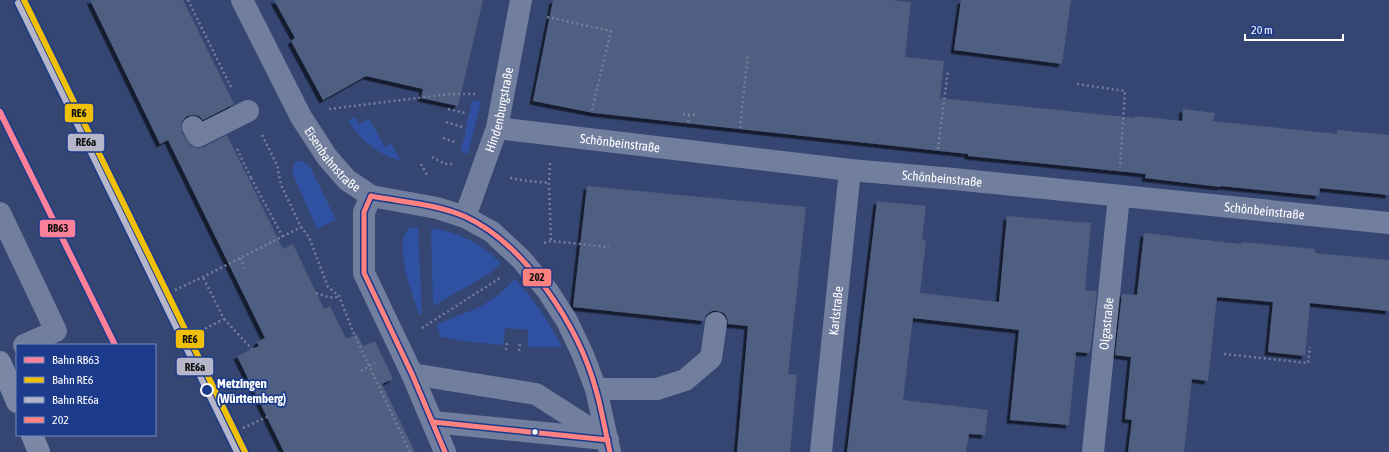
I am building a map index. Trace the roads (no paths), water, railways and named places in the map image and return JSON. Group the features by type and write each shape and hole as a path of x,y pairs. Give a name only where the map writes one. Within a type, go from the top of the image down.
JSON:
{"main road":[{"path":"0,362 16,400"},
{"path":"32,436 39,452"}],"street":[{"name":"Eisenbahnstraße","path":"242,0 301,117 327,157 346,180 371,196 437,208 465,217 492,232 521,259 547,290 567,321 583,355 596,389 609,446"},
{"name":"Hindenburgstraße","path":"465,217 497,128 521,0"},
{"path":"193,127 198,136 248,111"},
{"name":"Schönbeinstraße","path":"497,128 850,170 1389,223"},
{"name":"Karlstraße","path":"821,452 850,170"},
{"path":"371,196 364,212 364,273 412,374 445,452"},
{"name":"Olgastraße","path":"1093,452 1118,196"},
{"path":"0,213 56,331 26,344"},
{"path":"596,389 657,389 685,380 711,358 716,323"},
{"path":"0,356 16,348"},
{"path":"412,374 536,394 609,446"},
{"path":"433,422 609,446"}],"rail line":[{"name":"RE6","path":"24,0 245,452"},
{"name":"RE6a","path":"18,3 237,452"},
{"name":"RB63","path":"0,112 115,344"}],"place":[{"name":"Metzingen (Württemberg)","path":"207,390"}]}
